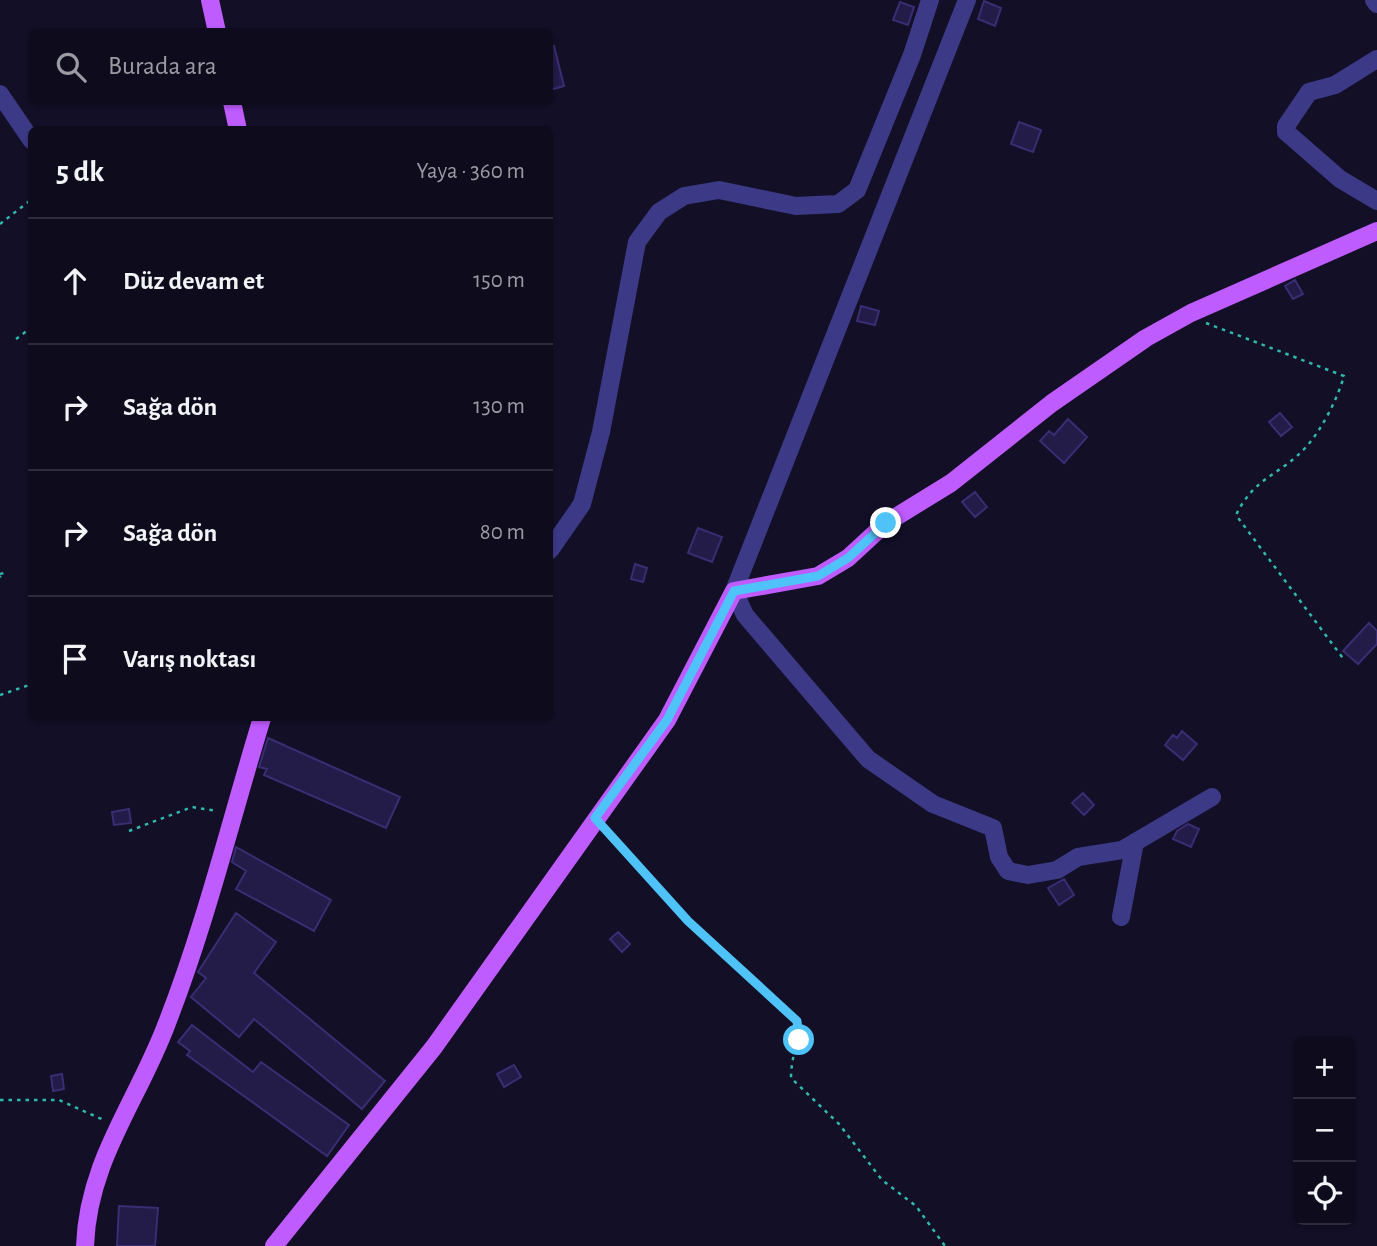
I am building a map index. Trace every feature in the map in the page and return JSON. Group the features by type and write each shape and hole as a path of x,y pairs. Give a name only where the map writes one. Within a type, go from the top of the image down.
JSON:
{"main road":[{"path":"210,0 216,28"},
{"path":"233,105 237,126"},
{"path":"274,1246 434,1047 667,720 734,591 818,576 848,558 886,523 951,483 1052,403 1146,338 1186,316 1377,232"},
{"path":"85,1246 87,1213 100,1164 167,1023 261,721"}],"street":[{"path":"553,547 582,504 601,432 637,242 659,212 684,196 719,190 796,206 838,204 857,190 912,55 930,0"},
{"path":"967,0 734,591 745,615 868,759 933,804 993,828 999,857 1008,871 1019,876 1057,870 1078,857 1122,850 1212,797"},
{"path":"1377,59 1335,85 1309,93 1286,126 1286,132 1340,179 1377,201"},
{"path":"0,94 28,135"},
{"path":"1121,917 1135,842"}],"path":[{"path":"0,224 28,202"},
{"path":"1186,316 1307,359 1344,376 1339,395 1306,447 1246,494 1236,514 1345,661"},
{"path":"16,339 28,330"},
{"path":"0,695 28,685"},
{"path":"129,831 192,807 234,813"},
{"path":"595,818 688,921 797,1021 799,1040 791,1058 791,1078 839,1124 882,1180 916,1206 945,1246"},
{"path":"0,1100 60,1100 119,1127"}],"building":[{"path":"984,1 1001,8 995,26 978,19"},
{"path":"900,2 914,7 908,25 893,20"},
{"path":"553,46 554,46 564,86 553,89"},
{"path":"1019,122 1041,130 1033,152 1011,144"},
{"path":"1295,280 1303,294 1293,299 1285,286"},
{"path":"861,306 879,311 875,325 857,321"},
{"path":"1280,413 1292,427 1281,436 1269,422"},
{"path":"1068,419 1087,437 1064,463 1040,441 1049,431 1054,435"},
{"path":"975,492 987,507 975,517 962,502"},
{"path":"698,528 722,537 712,562 688,553"},
{"path":"635,564 647,568 643,582 631,579"},
{"path":"1369,623 1377,631 1377,644 1358,664 1343,651"},
{"path":"1182,731 1197,744 1183,760 1165,745 1173,735 1177,738"},
{"path":"268,738 400,797 386,828 264,775 267,769 259,767"},
{"path":"1083,793 1094,805 1084,815 1072,803"},
{"path":"129,809 131,823 114,825 112,812"},
{"path":"1188,824 1199,829 1191,847 1173,839 1177,831"},
{"path":"236,847 331,900 314,931 236,889 246,871 232,862"},
{"path":"1064,879 1074,895 1059,905 1048,888"},
{"path":"236,913 276,942 254,973 385,1081 362,1109 254,1019 239,1037 191,997 206,978 198,972"},
{"path":"618,932 630,944 622,952 610,939"},
{"path":"192,1025 253,1072 261,1062 349,1125 327,1156 187,1055 190,1051 178,1042"},
{"path":"514,1065 521,1077 504,1087 497,1074"},
{"path":"62,1074 64,1089 53,1091 51,1076"},
{"path":"119,1206 158,1208 155,1246 117,1246"}],"route":[{"path":"799,1040 797,1021 688,921 595,818 667,720 734,591 818,576 848,558 886,523"}]}
